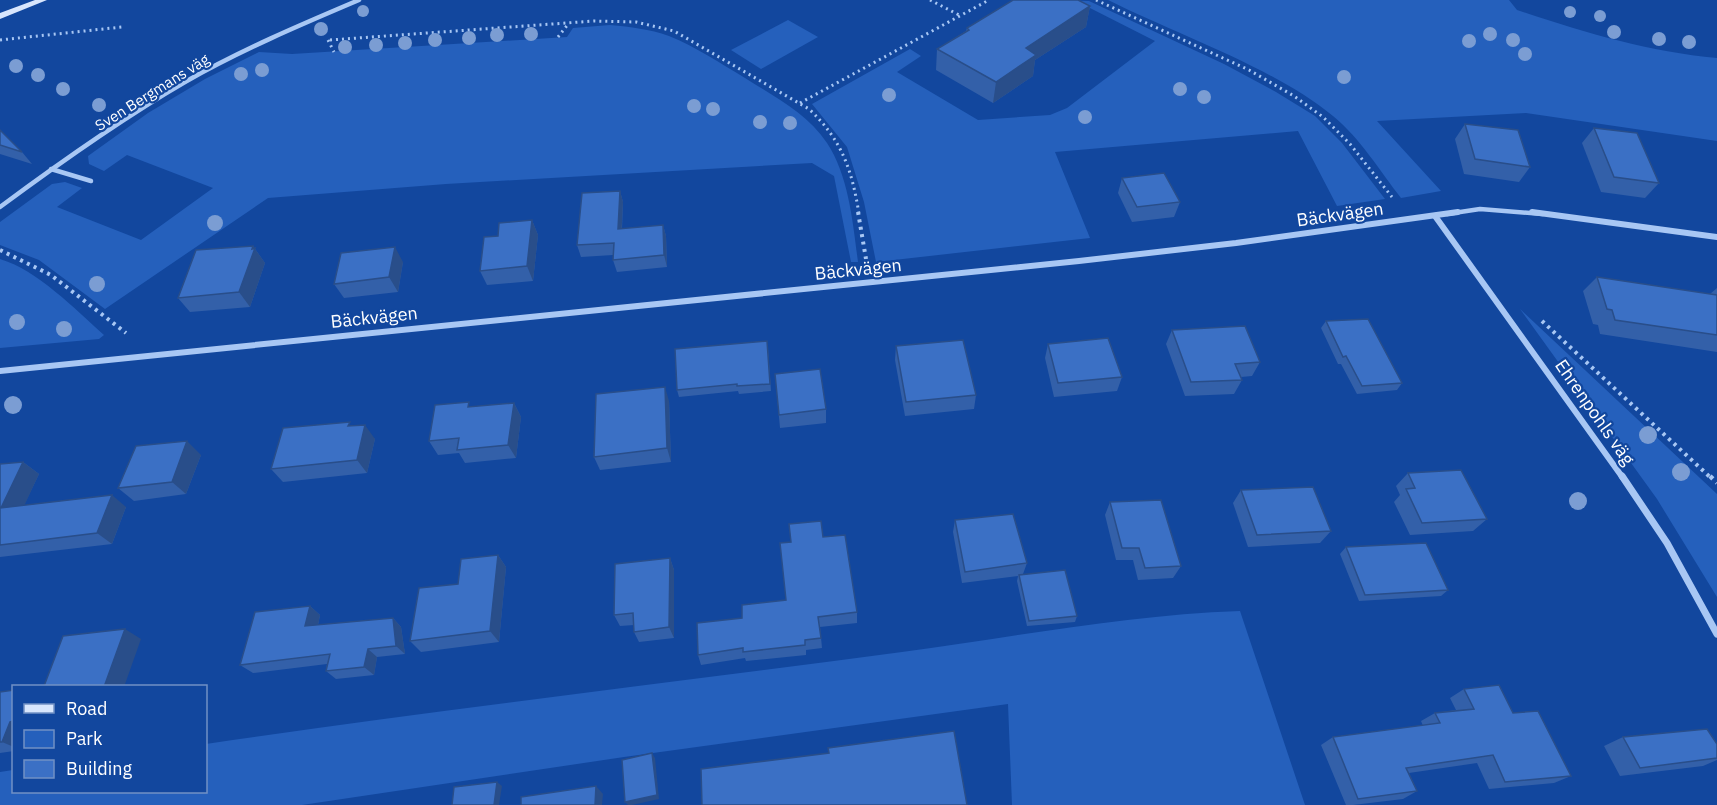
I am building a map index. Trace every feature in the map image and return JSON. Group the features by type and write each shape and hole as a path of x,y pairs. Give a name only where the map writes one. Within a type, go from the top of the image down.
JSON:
{"main road":[{"path":"0,16 43,0"}],"street":[{"name":"Sven Bergmans väg","path":"0,207 51,170 185,82 269,39 359,0"},
{"path":"51,170 92,181"},
{"name":"Bäckvägen","path":"0,371 869,284 1236,243 1480,209 1524,211 1717,237"},
{"name":"Ehrenpohls väg","path":"1436,216 1597,440 1667,543 1717,634"}],"path":[{"path":"930,0 959,15"},
{"path":"800,103 989,0"},
{"path":"1096,0 1249,70 1294,96 1323,117 1350,144 1409,219"},
{"path":"558,37 570,22"},
{"path":"320,40 570,22 636,22 674,31 800,103 823,122 837,140 854,185 869,284"},
{"path":"0,40 122,27"},
{"path":"328,40 334,52"},
{"path":"0,250 33,263 52,275 133,339"},
{"path":"1535,314 1717,483"}],"green space":[{"path":"1052,0 1089,1 1224,64 1276,92 1315,116 1342,143 1385,199 1337,206 1298,131 1055,152 1090,238 876,262 864,202 847,147 812,104 910,49 921,56 897,72 978,120 1050,115 1067,108 1155,41 1088,7"},
{"path":"1108,0 1509,0 1517,10 1591,33 1666,51 1717,58 1717,141 1526,113 1377,121 1441,191 1401,198 1352,134 1309,98 1254,67"},
{"path":"788,20 818,37 761,69 731,50"},
{"path":"610,25 654,32 689,45 779,99 810,123 827,143 840,170 849,201 858,262 851,262 834,176 812,163 446,184 268,198 105,309 39,260 0,245 0,222 52,184 65,182 82,188 57,207 141,240 213,188 127,155 104,171 89,164 88,156 148,113 205,79 259,52 292,54 567,37 573,28"},
{"path":"0,259 14,264 42,281 104,335 99,339 0,348"},
{"path":"1520,309 1717,494 1717,597 1657,499"},
{"path":"1240,611 1305,805 1012,805 1008,704 624,757 302,805 0,805 0,772 12,770 12,793 207,793 207,744 902,652 1070,627 1197,613"}],"building":[{"path":"1013,0 1078,0 1090,6 1026,48 1036,55 996,82 937,49 969,30 967,28"},
{"path":"1465,124 1518,130 1530,167 1475,159"},
{"path":"1594,128 1637,133 1659,183 1614,177"},
{"path":"0,130 22,152 0,145"},
{"path":"1164,173 1180,202 1137,207 1122,178"},
{"path":"620,191 618,229 663,225 664,255 613,260 614,243 577,245 582,193"},
{"path":"532,220 527,266 480,271 484,237 498,236 499,223"},
{"path":"253,246 252,249 255,248 239,292 178,298 196,250"},
{"path":"395,247 389,277 334,284 341,253"},
{"path":"1597,277 1717,295 1717,335 1615,320 1612,310 1607,309"},
{"path":"1368,319 1402,383 1362,386 1346,356 1343,357 1326,321"},
{"path":"1245,326 1260,362 1235,364 1242,380 1191,382 1172,330"},
{"path":"1108,338 1122,377 1058,383 1048,344"},
{"path":"963,340 976,395 906,402 896,346"},
{"path":"767,341 770,384 737,386 737,384 677,390 675,349"},
{"path":"820,369 826,409 779,415 775,374"},
{"path":"665,387 667,448 594,457 596,394"},
{"path":"469,402 468,407 514,403 508,445 457,450 459,438 429,441 435,405"},
{"path":"350,422 348,426 365,425 357,460 271,469 283,428"},
{"path":"187,441 172,482 118,488 136,446"},
{"path":"23,462 1,508 112,495 97,533 0,545 0,464"},
{"path":"1461,470 1487,519 1422,523 1406,489 1415,488 1408,473"},
{"path":"1313,487 1331,531 1257,535 1241,490"},
{"path":"1161,500 1181,566 1145,568 1139,548 1122,548 1110,502"},
{"path":"1013,514 1027,563 965,572 955,520"},
{"path":"821,521 823,537 845,535 857,612 818,617 821,638 805,640 805,645 743,652 743,648 698,655 697,623 742,618 742,605 786,600 780,543 791,542 789,524"},
{"path":"1426,543 1448,590 1365,595 1346,547"},
{"path":"498,555 490,631 410,641 419,588 458,584 461,559"},
{"path":"670,558 669,627 634,632 633,613 614,615 615,564"},
{"path":"1065,570 1077,616 1029,621 1019,575"},
{"path":"310,606 305,626 393,618 396,646 368,649 364,667 326,671 330,654 240,665 255,612"},
{"path":"125,629 105,685 44,685 63,636"},
{"path":"1499,685 1513,713 1538,711 1571,776 1505,782 1493,755 1406,768 1417,791 1358,799 1333,737 1440,723 1435,713 1474,709 1464,689"},
{"path":"12,690 12,722 2,742 0,742 0,692"},
{"path":"1707,729 1717,744 1717,758 1640,768 1623,737"},
{"path":"954,731 967,805 702,805 701,769 829,753 828,748"},
{"path":"652,753 657,795 625,802 622,760"},
{"path":"497,782 494,805 452,805 454,787"},
{"path":"596,786 595,805 521,805 521,797"}]}
